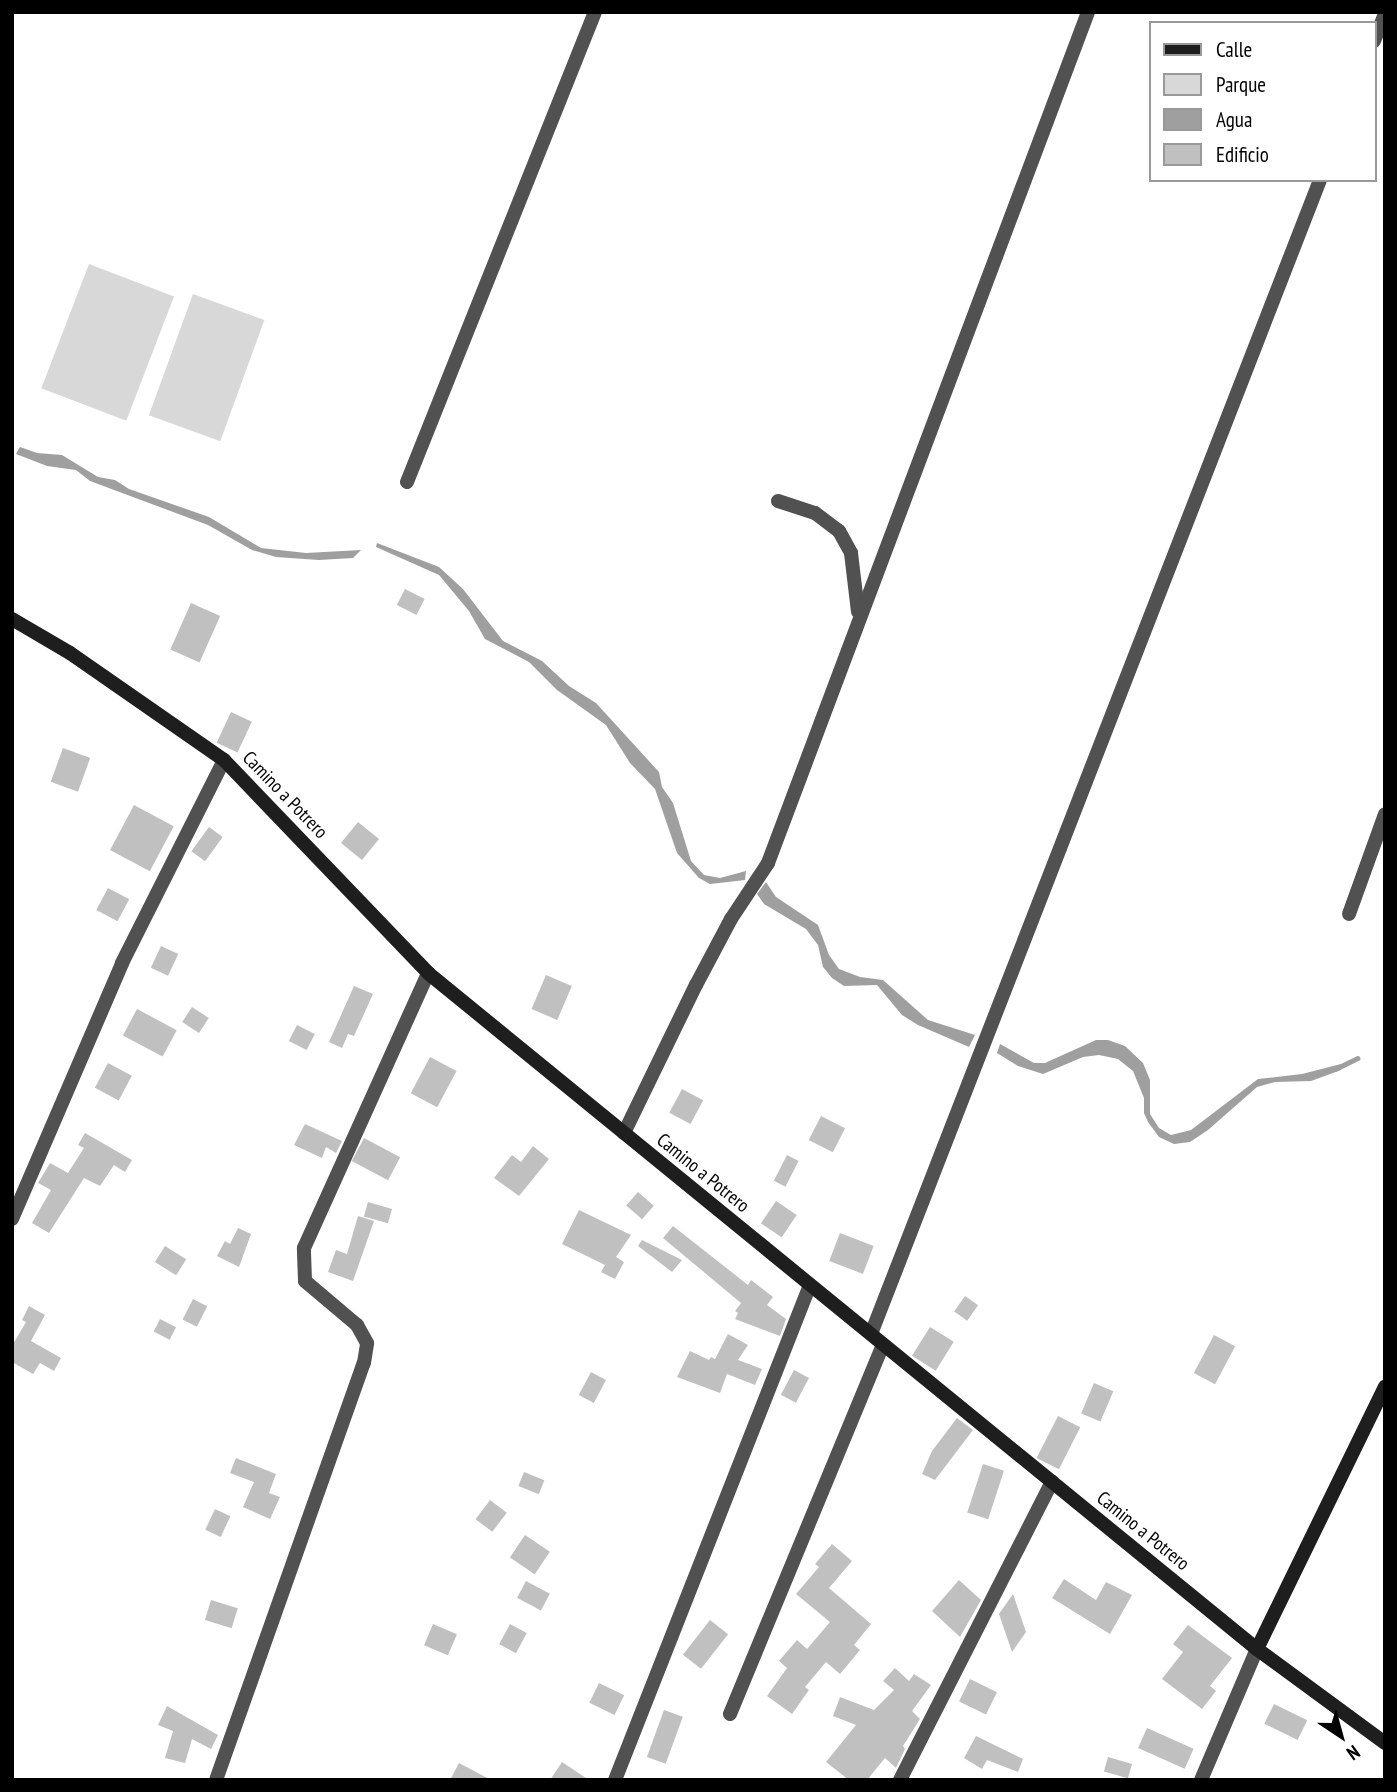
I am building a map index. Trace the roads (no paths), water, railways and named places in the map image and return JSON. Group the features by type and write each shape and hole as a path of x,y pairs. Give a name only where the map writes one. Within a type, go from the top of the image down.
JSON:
{"street":[{"path":"407,482 595,12"},
{"path":"624,1133 731,919 768,863 1088,12"},
{"path":"1376,36 1385,14"},
{"path":"871,1335 1319,182"},
{"path":"778,501 816,513 839,531 851,553 859,621"},
{"name":"Camino a Potrero","path":"12,619 70,653 224,760 428,974 1257,1649 1385,1743"},
{"path":"12,1219 122,963 224,760"},
{"path":"1349,914 1385,814"},
{"path":"216,1780 364,1363 367,1343 357,1325 305,1281 304,1248 428,974"},
{"path":"615,1780 810,1285"},
{"path":"730,1714 883,1345"},
{"path":"1201,1780 1257,1649 1385,1387"},
{"path":"900,1780 1052,1482"}],"water":[{"path":"20,447 37,453 62,455 98,477 115,480 129,489 209,517 261,548 306,553 361,550 353,558 319,560 276,557 252,550 208,525 90,481 76,470 47,466 16,454"},
{"path":"377,543 439,567 463,589 503,641 542,661 569,686 596,703 659,772 662,787 673,803 691,861 704,875 720,878 746,871 745,880 710,884 699,878 677,853 655,789 630,763 606,725 557,690 529,662 485,639 469,611 439,575 376,547"},
{"path":"766,882 776,897 818,925 829,955 839,969 860,977 883,980 928,1020 975,1035 969,1047 918,1025 902,1015 877,985 844,986 832,978 823,967 818,945 806,929 764,904 757,894"},
{"path":"1096,1040 1108,1040 1125,1046 1143,1063 1150,1080 1150,1114 1159,1128 1171,1135 1191,1130 1258,1079 1302,1074 1341,1064 1341,1070 1311,1081 1275,1082 1257,1087 1208,1130 1190,1142 1174,1144 1159,1137 1148,1122 1144,1113 1144,1098 1133,1071 1118,1059 1099,1055 1083,1057 1043,1074 1018,1066 997,1053 1000,1044 1034,1063 1045,1063"}],"waterway":[{"path":"1335,1069 1358,1058"}]}
